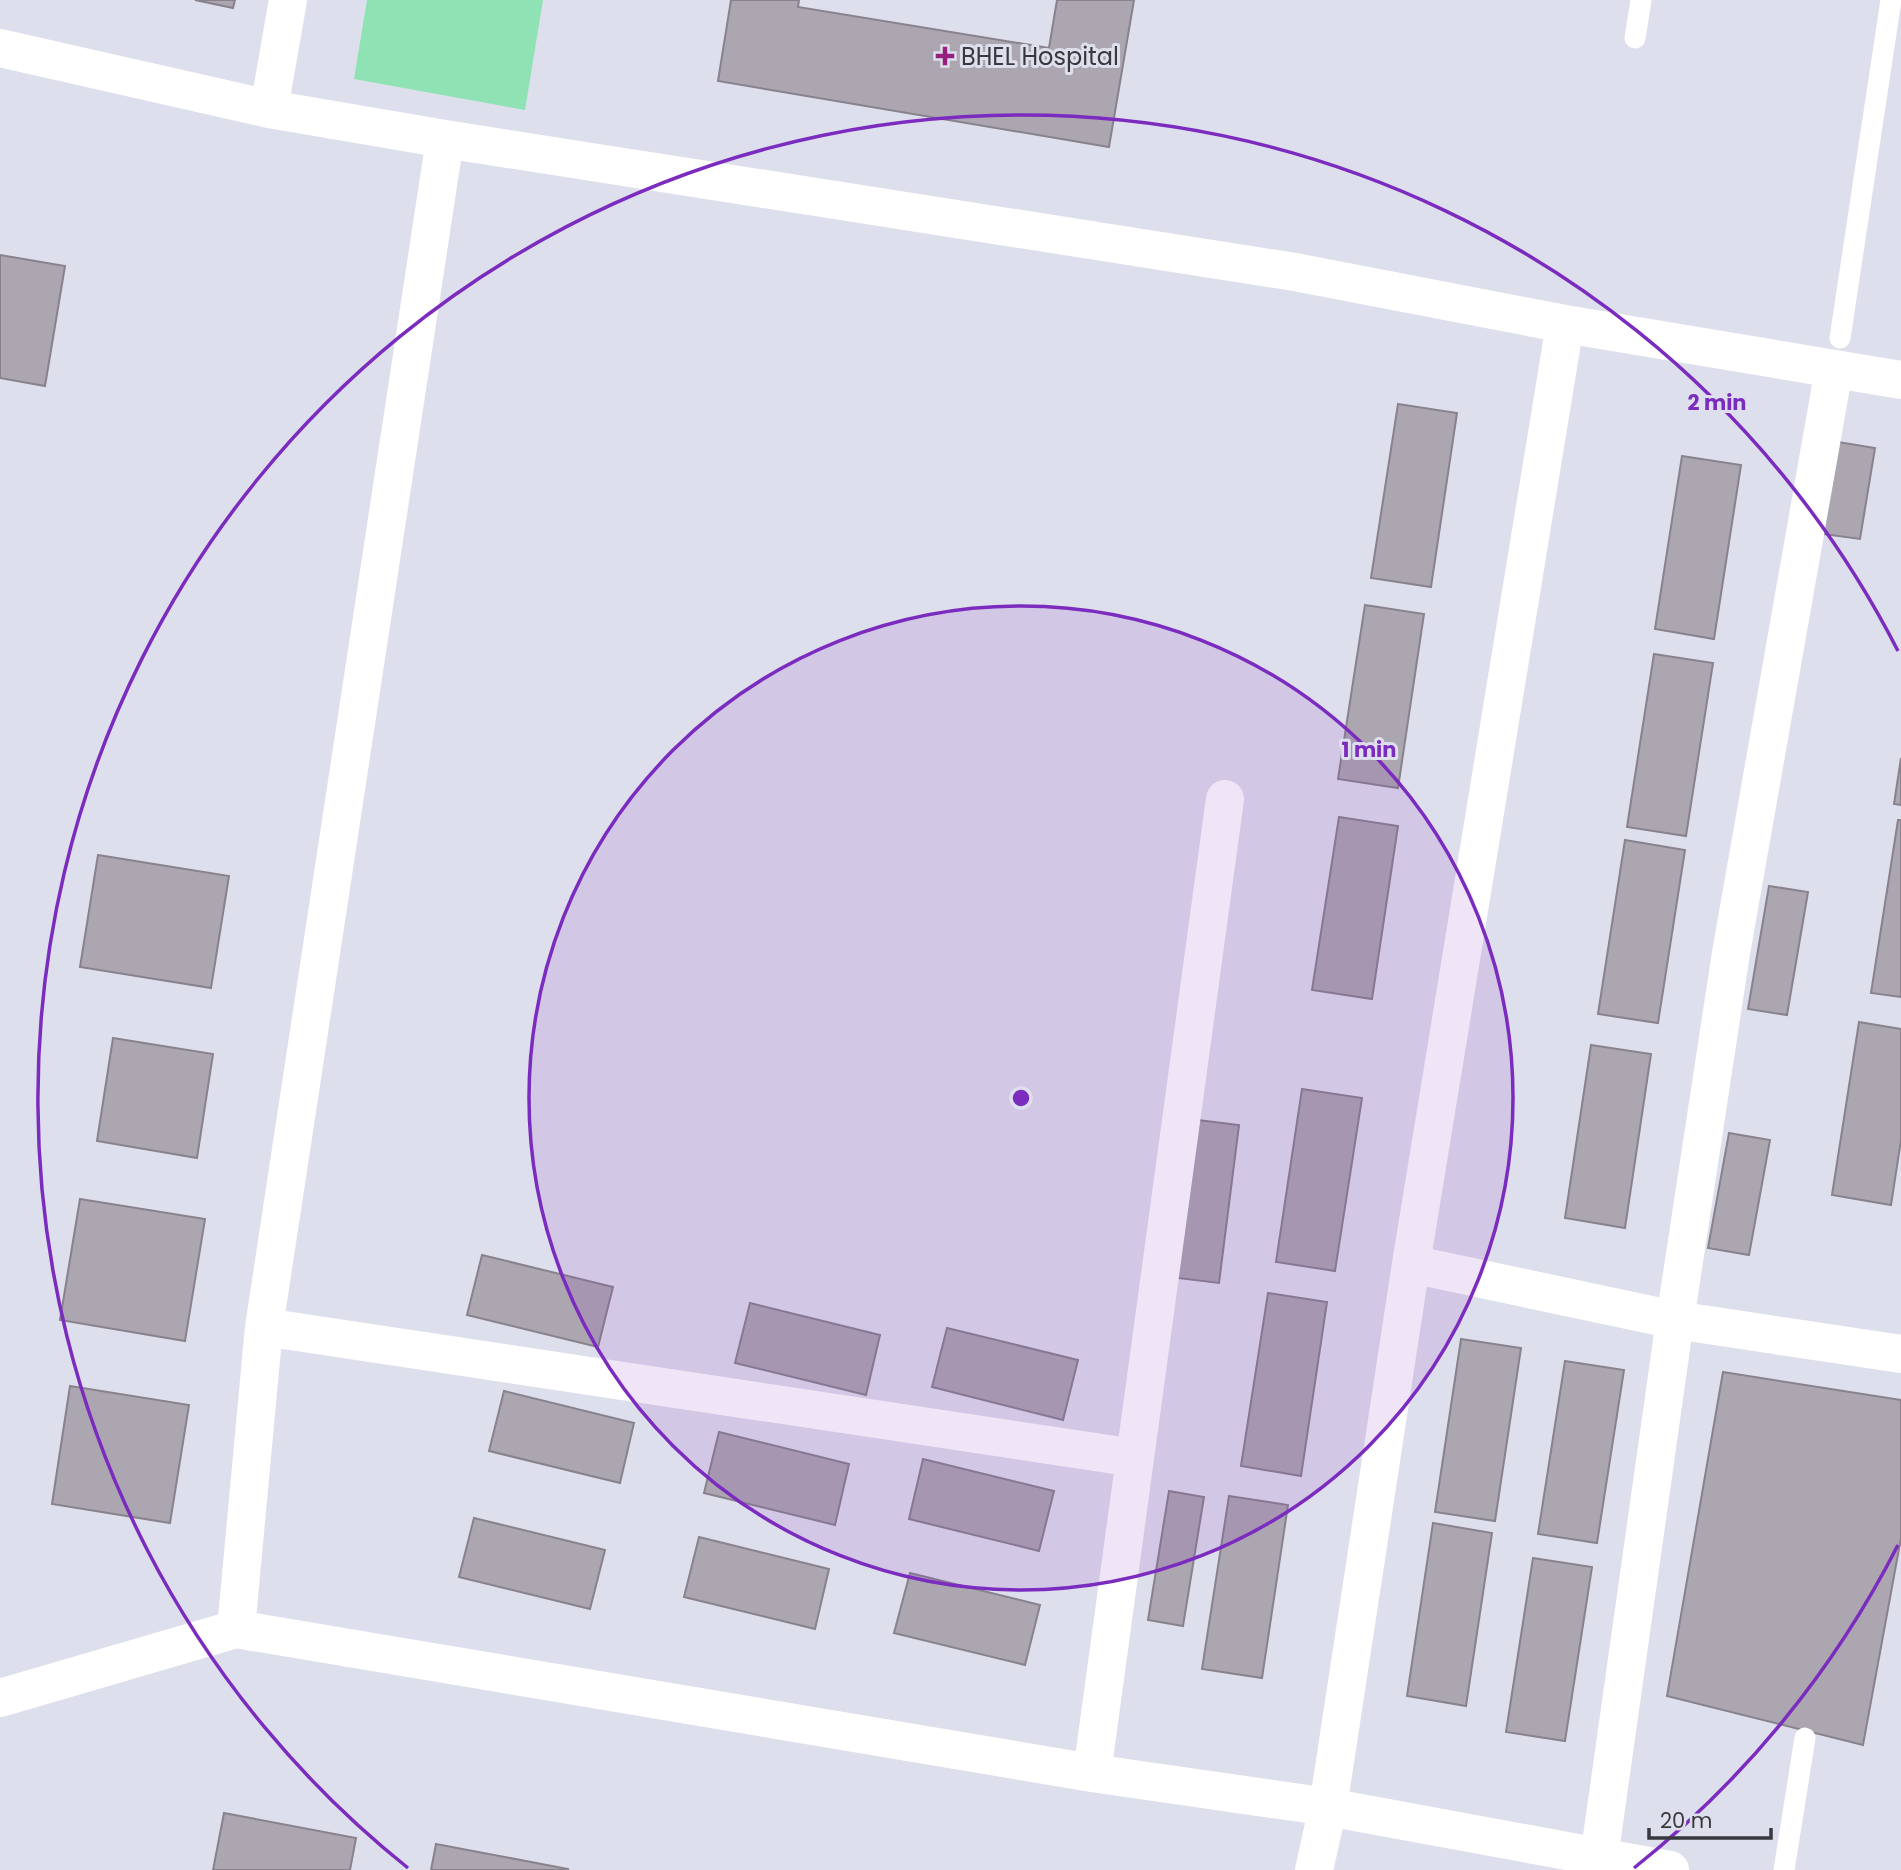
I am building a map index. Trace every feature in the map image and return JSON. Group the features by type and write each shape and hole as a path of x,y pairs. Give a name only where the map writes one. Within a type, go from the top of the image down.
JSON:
{"street":[{"path":"270,109 288,0"},
{"path":"0,48 270,109 444,139 1295,272 1565,324 1837,354 1901,380"},
{"path":"236,1629 264,1326 444,139"},
{"path":"1314,1870 1328,1807 1411,1264 1565,324"},
{"path":"1599,1858 1675,1320 1731,953 1837,354"},
{"path":"1092,1773 1226,799"},
{"path":"1411,1264 1675,1320 1901,1354"},
{"path":"264,1326 1135,1458"},
{"path":"0,1698 236,1629 1092,1773 1328,1807 1671,1870"}],"lane":[{"path":"1635,38 1641,0"},
{"path":"1837,354 1891,0"},
{"path":"1784,1870 1805,1738"}],"green space":[{"path":"367,0 543,0 525,110 354,79"}],"building":[{"path":"195,0 235,0 233,8"},
{"path":"731,0 799,0 798,7 1049,48 1057,0 1134,0 1109,147 718,81"},
{"path":"0,255 65,266 45,386 0,378"},
{"path":"1398,404 1457,413 1431,587 1371,578"},
{"path":"1838,442 1875,448 1860,539 1823,534"},
{"path":"1682,456 1741,465 1714,639 1655,629"},
{"path":"1365,605 1424,614 1398,788 1338,779"},
{"path":"1654,654 1713,663 1686,836 1627,827"},
{"path":"1901,758 1901,805 1894,804"},
{"path":"1339,817 1398,826 1372,999 1312,990"},
{"path":"1898,820 1901,820 1901,997 1871,993"},
{"path":"1625,840 1685,850 1658,1023 1598,1014"},
{"path":"98,855 229,876 211,988 80,967"},
{"path":"1769,886 1808,892 1787,1015 1748,1009"},
{"path":"1859,1022 1901,1029 1901,1140 1891,1205 1832,1195"},
{"path":"113,1038 213,1054 197,1158 97,1141"},
{"path":"1591,1045 1651,1054 1625,1228 1565,1218"},
{"path":"1302,1089 1362,1098 1335,1271 1276,1262"},
{"path":"1190,1119 1239,1125 1219,1283 1169,1277"},
{"path":"1729,1133 1770,1140 1749,1255 1708,1248"},
{"path":"80,1199 205,1219 185,1341 60,1320"},
{"path":"482,1255 613,1287 598,1347 467,1315"},
{"path":"1268,1293 1327,1302 1301,1476 1241,1466"},
{"path":"750,1303 880,1335 866,1395 735,1363"},
{"path":"947,1328 1078,1360 1063,1420 932,1387"},
{"path":"1461,1339 1521,1348 1495,1521 1435,1512"},
{"path":"1565,1361 1624,1370 1597,1543 1538,1534"},
{"path":"1723,1372 1901,1400 1901,1538 1863,1745 1667,1696"},
{"path":"70,1386 189,1405 170,1523 52,1504"},
{"path":"504,1391 634,1423 620,1483 489,1451"},
{"path":"719,1432 849,1464 835,1525 704,1493"},
{"path":"923,1459 1054,1491 1039,1551 909,1519"},
{"path":"1169,1491 1204,1497 1183,1626 1148,1620"},
{"path":"1229,1496 1288,1505 1262,1678 1202,1669"},
{"path":"474,1518 605,1550 590,1609 459,1577"},
{"path":"1433,1523 1492,1533 1466,1706 1407,1696"},
{"path":"699,1537 829,1569 815,1629 684,1597"},
{"path":"1533,1558 1592,1567 1565,1741 1506,1732"},
{"path":"910,1573 1040,1605 1025,1665 894,1633"},
{"path":"224,1813 356,1838 350,1870 213,1870"},
{"path":"436,1844 568,1869 568,1870 431,1870"}],"place":[{"name":"BHEL Hospital","path":"945,56"}]}
